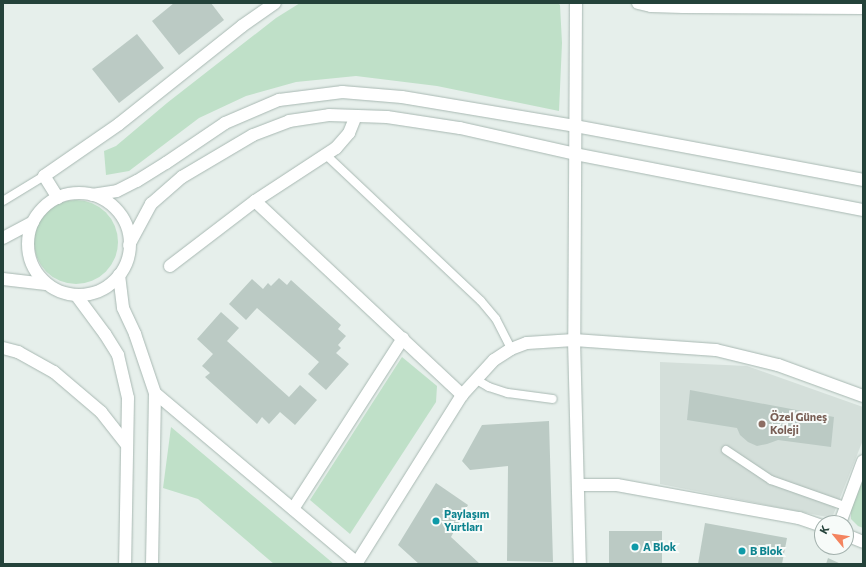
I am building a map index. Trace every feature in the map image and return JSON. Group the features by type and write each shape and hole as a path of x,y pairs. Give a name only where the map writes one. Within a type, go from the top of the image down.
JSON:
{"street":[{"path":"58,198 44,176 119,124 242,26 275,3"},
{"path":"576,3 574,340 580,564"},
{"path":"638,3 651,6 719,5 863,8"},
{"path":"46,284 36,272 29,256 28,239 33,222 43,208 58,198 75,193 92,195 117,191 137,181 166,163 225,123 279,100 342,92 402,97 575,126 863,180"},
{"path":"3,279 46,284 61,292 76,295 92,293 107,286 119,275 126,261 129,245 150,204 182,177 253,135 289,121 329,116 387,118 460,128 575,154 863,210"},
{"path":"170,266 255,201 343,141 356,116"},
{"path":"92,195 108,202 120,215 127,229 129,245"},
{"path":"255,201 403,338 462,395"},
{"path":"3,238 33,222"},
{"path":"119,275 123,308 135,334 155,393 152,564"},
{"path":"76,295 106,334 118,355 128,398 125,564"},
{"path":"293,509 403,338"},
{"path":"155,393 357,564 462,395 475,379 494,360 511,349 527,343 574,340 681,347 741,355 778,365 863,396"},
{"path":"3,348 18,352 54,372 101,412 127,444"},
{"path":"842,515 863,461"},
{"path":"578,484 617,485 799,518 814,523"}],"lane":[{"path":"325,154 481,301 496,319 511,349"},
{"path":"3,201 44,176"},
{"path":"475,379 489,387 508,393 553,399"},
{"path":"726,450 771,480 845,506"}],"shaded area":[{"name":"Özel Güneş Koleji","path":"660,362 747,366 863,407 863,440 833,515 817,515 660,484"}],"green space":[{"path":"300,3 558,3 560,5 562,43 559,111 437,86 356,76 296,82 246,96 199,118 129,171 106,175 104,151 116,146 167,103 276,18"},
{"path":"76,200 92,203 106,212 115,226 118,242 115,258 106,272 92,281 76,284 60,281 46,272 37,258 34,242 37,226 46,212 60,203"},
{"path":"402,357 437,386 436,402 350,534 310,500"},
{"path":"171,427 334,564 274,564 198,499 163,488"},
{"path":"863,479 863,528 854,522 854,515 851,515 851,509"}],"building":[{"path":"174,3 211,3 224,20 179,55 152,21"},
{"path":"137,34 164,68 119,103 92,69"},
{"path":"279,278 287,285 291,280 341,325 338,329 346,336 338,345 341,348 336,353 349,364 326,390 308,374 319,362 257,308 246,320 229,304 252,279 263,289 268,283 271,286"},
{"path":"221,312 239,328 227,341 289,397 300,385 317,400 295,425 280,412 269,424 262,417 257,424 205,377 210,373 202,366 213,354 197,339"},
{"path":"690,390 834,417 831,447 778,440 757,446 748,442 740,435 737,428 687,420"},
{"path":"549,421 553,562 507,561 508,466 470,470 462,461 482,425"},
{"name":"Paylaşım Yurtları","path":"436,483 468,505 451,537 480,564 419,564 398,545"},
{"name":"B Blok","path":"705,523 787,538 782,564 698,564"},
{"name":"A Blok","path":"609,531 662,531 662,564 609,564"},
{"path":"828,558 841,564 826,564"}],"place":[{"name":"Özel Güneş Koleji","path":"762,424"},
{"name":"Paylaşım Yurtları","path":"436,521"},
{"name":"A Blok","path":"635,547"},
{"name":"B Blok","path":"742,551"}]}
